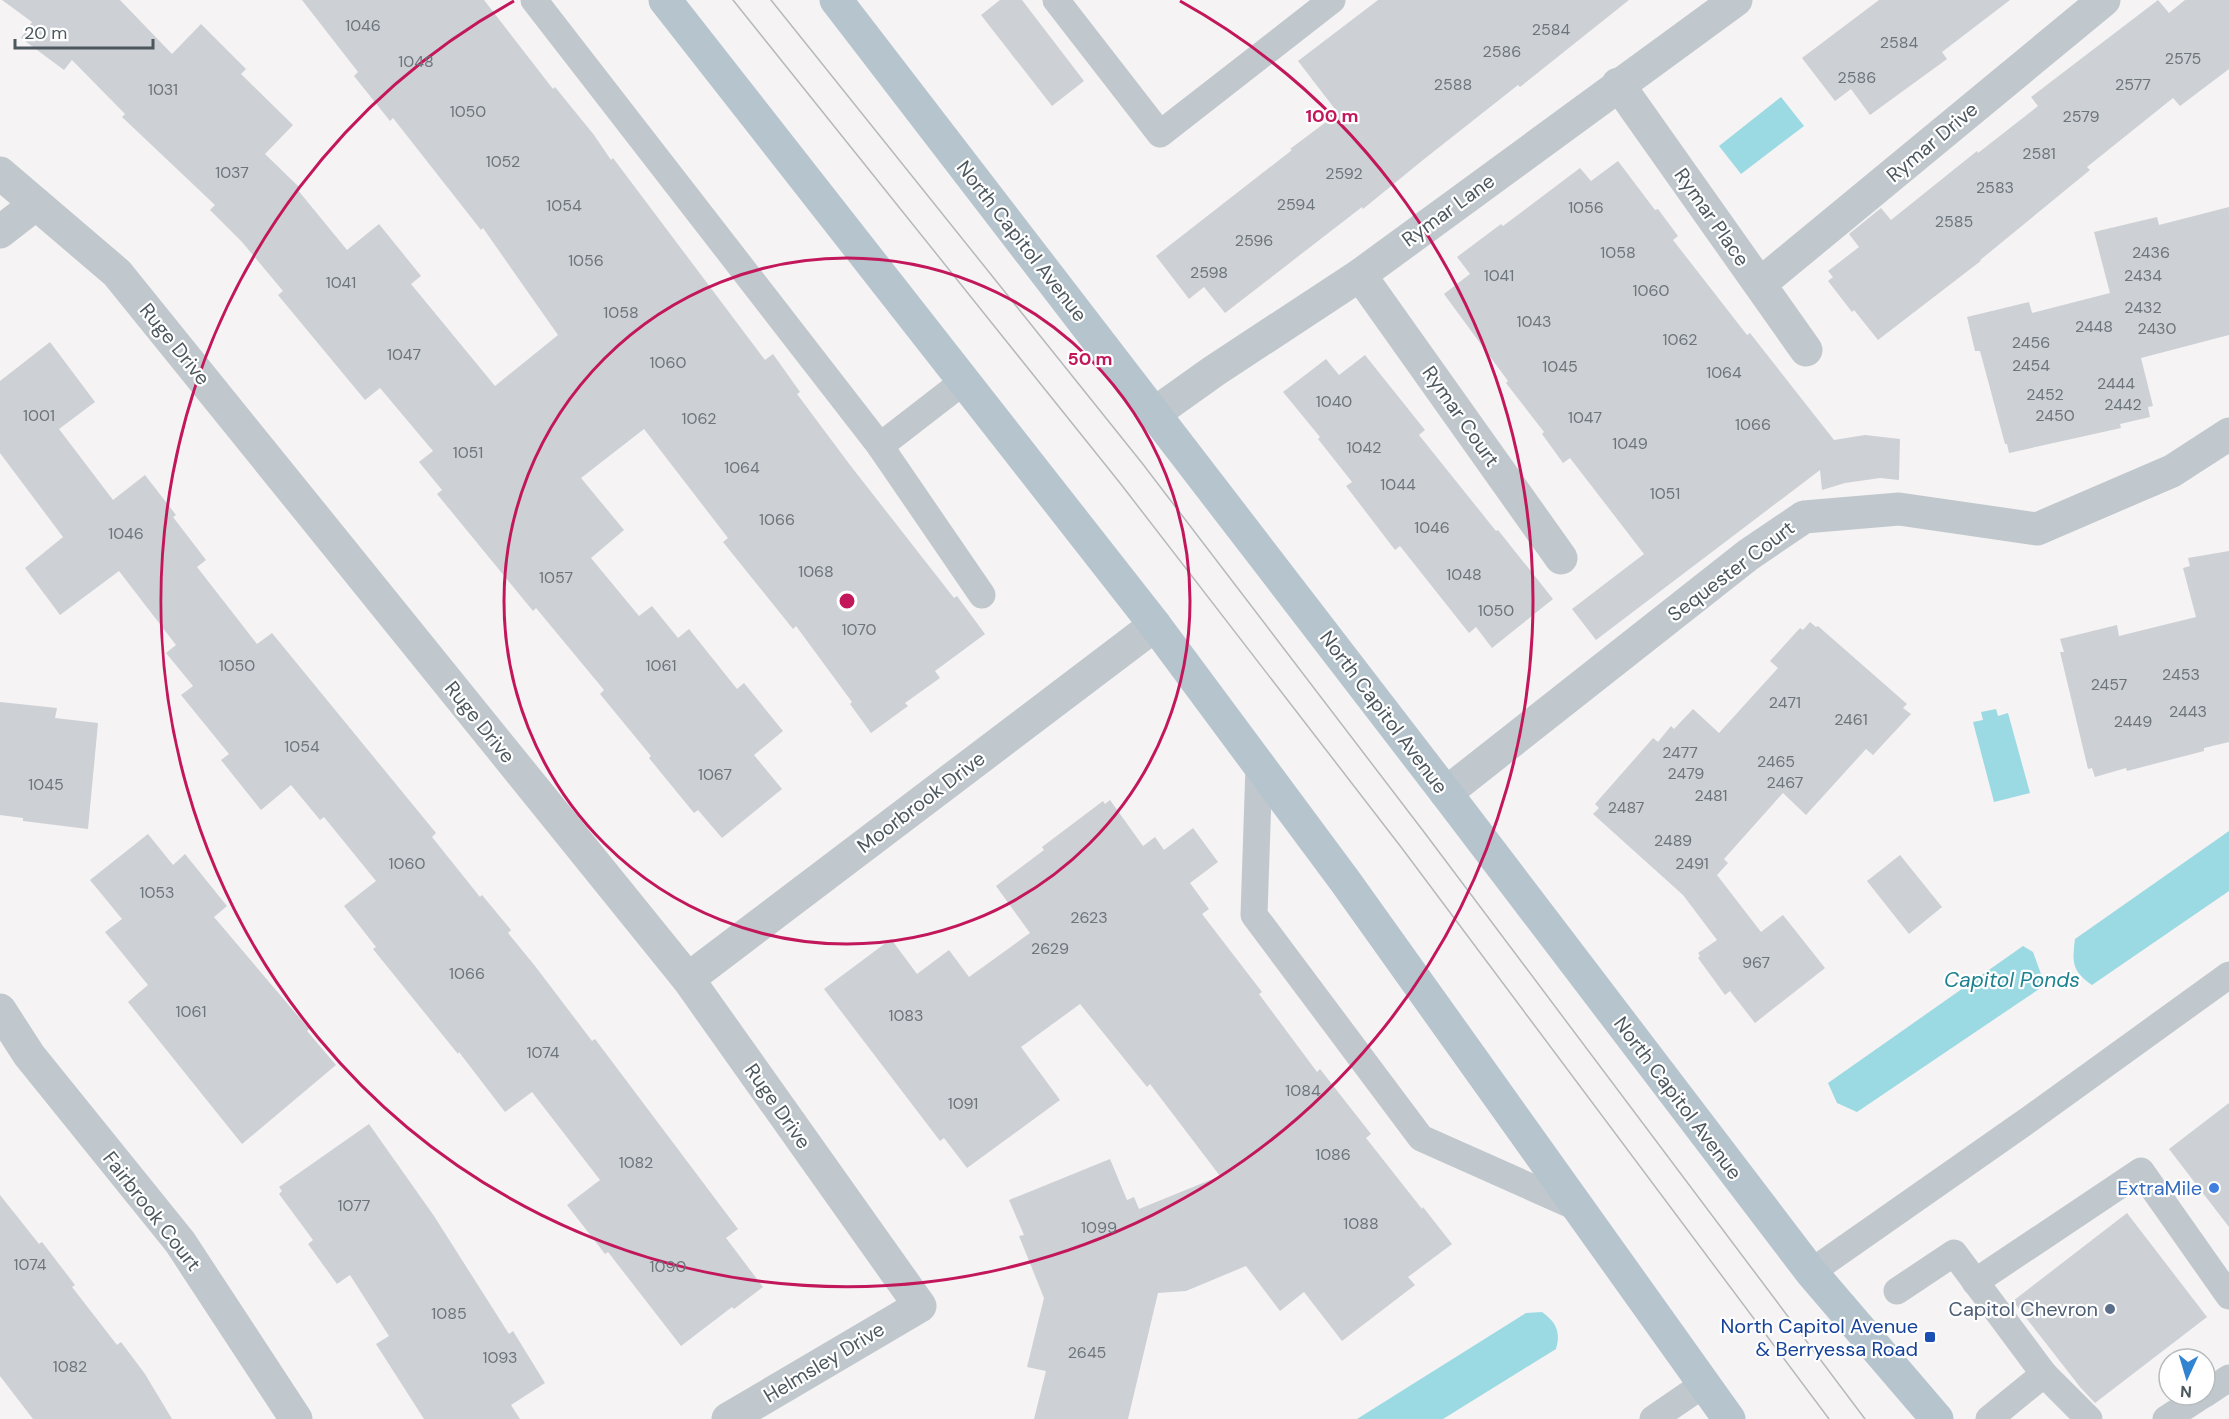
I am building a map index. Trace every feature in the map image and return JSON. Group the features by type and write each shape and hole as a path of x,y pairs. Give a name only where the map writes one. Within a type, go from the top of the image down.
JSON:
{"main road":[{"path":"665,0 1155,625 1344,881 1729,1419"},
{"name":"North Capitol Avenue","path":"836,0 1155,413 1811,1272 1936,1419"}],"street":[{"name":"Rymar Lane","path":"1155,413 1214,371 1360,275 1618,84 1736,0"},
{"name":"Rymar Drive","path":"1760,284 2104,0"},
{"name":"Rymar Place","path":"1618,84 1806,350"},
{"name":"Ruge Drive","path":"0,173 117,273 688,979 920,1306"},
{"path":"0,232 36,204"},
{"name":"Rymar Court","path":"1360,275 1561,558"},
{"name":"Sequester Court","path":"1446,793 1748,555 1804,518 1899,509 2037,529 2172,471 2229,434"},
{"name":"Moorbrook Drive","path":"688,979 1155,625"},
{"name":"Fairbrook Court","path":"0,1010 29,1055 180,1242 296,1419"},
{"name":"Helmsley Drive","path":"728,1419 920,1306"}],"lane":[{"path":"534,0 880,446 982,595"},
{"path":"1056,0 1160,134 1332,0"},
{"path":"880,446 964,381"},
{"path":"1259,766 1254,915 1421,1138 1578,1208"},
{"path":"1811,1272 2229,975"},
{"path":"1975,1282 2141,1171 2229,1296"},
{"path":"1897,1291 1954,1253 2044,1374 2089,1419"},
{"path":"1989,1419 2044,1374"},
{"path":"1653,1419 1704,1384"},
{"path":"2166,1419 2184,1407"}],"water":[{"path":"1781,97 1804,126 1741,174 1719,146"},
{"path":"1996,709 1998,716 2008,713 2030,793 1994,802 1973,722 1983,720 1981,712"},
{"name":"Capitol Ponds","path":"2229,831 2229,891 2092,985 2080,975 2074,960 2075,939"},
{"name":"Capitol Ponds","path":"2023,946 2033,952 2045,985 1857,1112 1837,1103 1828,1083"},
{"path":"1542,1312 1556,1328 1558,1337 1556,1349 1443,1419 1357,1419 1526,1313"}],"building":[{"path":"2,0 120,0 172,54 201,24 246,69 241,74 293,125 265,154 299,187 297,189 347,250 379,224 421,276 411,284 495,386 558,335 483,228 481,230 393,118 390,121 354,76 358,72 302,0 484,0 553,89 555,87 611,160 613,158 765,360 773,354 800,392 797,394 850,465 954,598 957,596 985,634 935,671 940,678 905,703 908,706 871,733 850,704 852,702 796,626 793,629 723,542 728,538 644,429 581,478 624,530 591,558 639,616 652,606 678,638 689,629 737,689 744,683 783,731 754,755 782,789 722,838 698,810 694,813 600,694 604,690 536,608 533,611 437,494 442,490 419,462 433,451 380,388 365,400 278,295 283,291 242,242 210,210 215,205 122,117 125,114 72,60 64,70 21,38 32,22"},
{"path":"1000,0 1022,0 1084,81 1052,106 981,15"},
{"path":"1378,0 1629,0 1363,209 1362,207 1225,313 1204,287 1189,299 1156,256 1338,113 1298,61"},
{"path":"1879,0 2010,0 1942,52 1947,59 1870,115 1851,89 1835,101 1802,58"},
{"path":"2158,0 2169,13 2185,0 2229,0 2229,69 2180,106 2173,98 2087,167 2090,170 1979,261 1982,260 1878,340 1828,281 1833,277 1828,271 1859,247 1849,234 1881,208 1891,220 1977,151 1978,153 2038,106 2031,97"},
{"path":"1618,161 1678,236 1673,240 1747,335 1750,333 1834,440 1865,435 1900,439 1899,480 1880,478 1845,483 1822,490 1820,470 1596,640 1572,609 1644,554 1570,458 1563,463 1542,434 1544,432 1506,383 1508,381 1444,294 1470,274 1457,257 1501,224 1503,226 1580,168 1591,181"},
{"path":"2229,207 2229,335 2141,358 2153,406 2148,407 2150,417 2120,424 2121,428 2009,453 1980,351 1975,351 1967,317 2029,302 2032,313 2110,293 2094,232 2157,217 2159,225"},
{"path":"50,342 95,402 59,429 113,500 145,475 176,515 173,517 206,560 197,567 257,644 272,633 436,833 432,837 480,897 482,895 511,930 508,933 592,1041 595,1039 738,1229 726,1238 763,1287 734,1309 732,1307 681,1346 608,1252 605,1254 567,1205 600,1180 532,1092 505,1112 459,1052 458,1054 373,949 376,947 344,906 376,881 324,817 320,820 291,785 261,810 221,760 229,754 181,695 193,686 166,653 176,645 119,571 60,615 25,568 63,537 0,453 0,381"},
{"path":"1365,355 1425,430 1419,435 1553,599 1492,648 1476,627 1469,633 1400,546 1395,550 1346,486 1352,482 1318,439 1320,437 1283,392 1326,359 1339,375"},
{"path":"2229,551 2229,742 2204,748 2204,751 2095,777 2092,768 2088,769 2060,652 2064,652 2060,639 2117,625 2119,636 2196,617 2183,568 2190,566 2188,558"},
{"path":"1810,622 1818,626 1907,704 1903,708 1911,714 1873,755 1866,749 1806,815 1783,793 1724,859 1728,863 1717,875 1761,932 1783,915 1825,968 1755,1023 1730,991 1725,995 1698,958 1700,956 1698,953 1717,940 1683,895 1593,814 1599,808 1595,804 1653,738 1658,742 1671,726 1674,729 1693,709 1719,733 1778,668 1770,661 1800,628 1803,630"},
{"path":"0,702 57,708 55,718 98,723 88,829 23,821 23,818 0,815"},
{"path":"1110,800 1143,846 1155,837 1164,850 1193,828 1218,862 1190,883 1209,909 1202,914 1262,992 1259,994 1317,1072 1320,1069 1371,1134 1366,1138 1452,1244 1408,1277 1415,1285 1342,1341 1304,1292 1280,1311 1246,1266 1186,1291 1158,1293 1128,1419 1034,1419 1046,1371 1027,1367 1044,1298 1019,1236 1024,1235 1009,1200 1110,1159 1127,1200 1134,1197 1139,1209 1220,1176 1150,1084 1147,1087 1080,1004 1021,1047 1060,1100 967,1168 944,1138 940,1141 824,989 891,939 917,974 949,950 969,977 1030,933 996,886 1044,850 1042,847 1103,801 1105,804"},
{"path":"148,834 173,865 185,854 227,906 214,917 309,1029 307,1031 336,1065 242,1144 128,1002 148,985 105,932 122,919 90,880"},
{"path":"1900,855 1942,907 1909,934 1867,881"},
{"name":"ExtraMile","path":"2229,1103 2229,1227 2169,1149"},
{"path":"369,1124 434,1216 509,1334 513,1331 545,1383 511,1405 520,1419 424,1419 376,1344 389,1336 350,1275 337,1284 308,1244 313,1240 279,1194 282,1191 279,1187"},
{"path":"0,1195 39,1244 42,1242 75,1285 72,1287 117,1345 121,1342 145,1374 172,1419 33,1419 0,1376"},
{"name":"Capitol Chevron","path":"2127,1213 2207,1317 2168,1347 2157,1347 2157,1355 2095,1403 2013,1301"}],"tram line":[{"path":"733,0 1120,483 1401,847 1829,1419"},
{"path":"771,0 1142,463 1424,832 1865,1419"}],"place":[{"name":"ExtraMile","path":"2214,1188"},
{"name":"Capitol Chevron","path":"2110,1309"},
{"name":"North Capitol Avenue & Berryessa Road","path":"1930,1337"}]}
